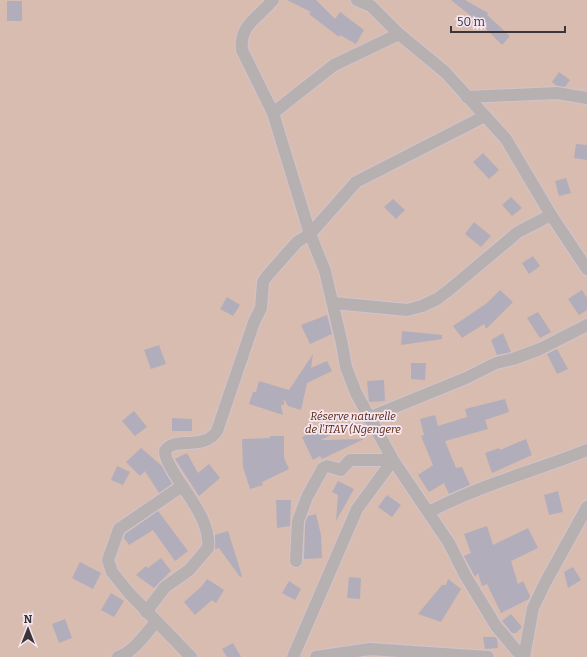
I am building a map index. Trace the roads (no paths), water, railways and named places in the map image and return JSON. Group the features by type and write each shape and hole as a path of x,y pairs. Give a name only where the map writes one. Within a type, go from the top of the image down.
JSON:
{"street":[{"path":"273,0 244,30 241,39 242,50 273,113 310,234 325,271 334,303 346,367 368,418 392,460 449,543 465,575 496,626 523,657"},
{"path":"357,0 373,3 399,34 445,72 506,139 551,215 587,269"},
{"path":"273,113 334,66 399,34"},
{"path":"467,97 557,93 587,98"},
{"path":"146,612 165,587 189,570 208,548 204,524 168,462 165,450 170,446 202,442 212,439 223,415 254,322 261,308 262,282 297,242 310,234 356,182 485,116"},
{"path":"334,303 407,310 422,306 437,299 449,290 518,232 551,215"},
{"path":"368,418 466,378 496,363 513,359 540,349 587,325"},
{"path":"429,512 444,504 491,485 587,450"},
{"path":"296,561 298,521 307,497 323,468 327,466 341,470 350,460 392,460"},
{"path":"293,657 357,509 392,460"},
{"path":"182,486 119,529 108,560 112,572 146,612 190,657"},
{"path":"523,657 533,608 545,583 587,507"},
{"path":"118,657 124,655 132,649 156,622"},
{"path":"316,657 370,650 420,655 488,657"}],"park label":[{"name":"Réserve naturelle de l'ITAV (Ngengere","path":"353,422"}]}
